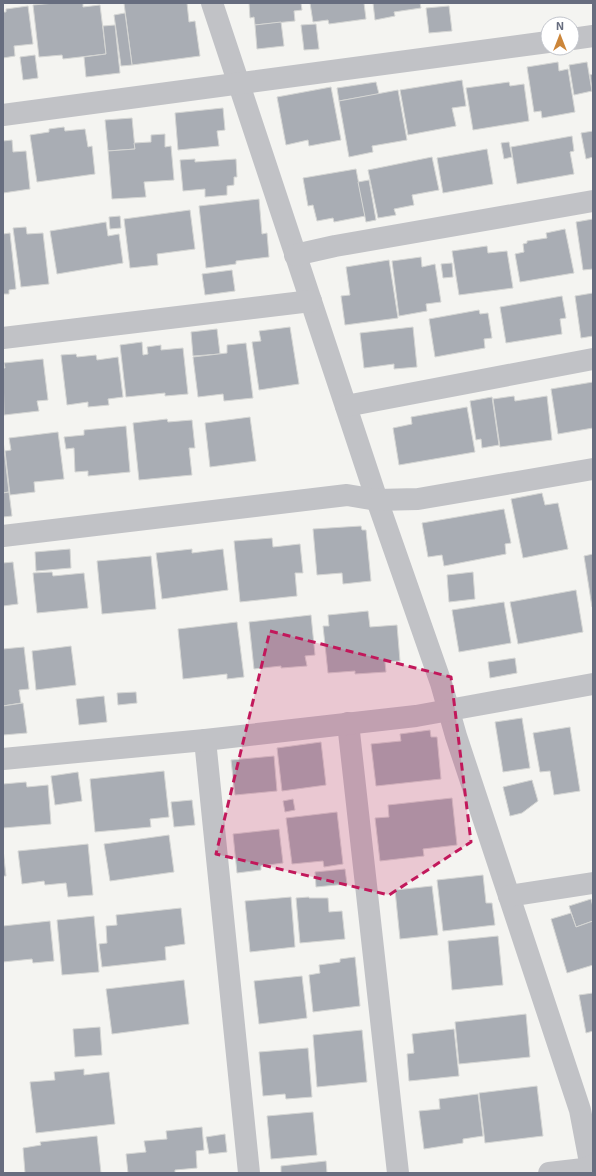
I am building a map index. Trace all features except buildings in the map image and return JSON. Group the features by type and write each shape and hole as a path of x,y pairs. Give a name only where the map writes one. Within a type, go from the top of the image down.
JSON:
{"street":[{"path":"212,3 377,500 441,683 448,711 580,1110 592,1168 549,1173"},
{"path":"580,38 593,36"},
{"path":"3,115 540,43"},
{"path":"295,255 335,246 593,201"},
{"path":"3,338 311,301"},
{"path":"346,406 593,359"},
{"path":"3,536 347,495 377,500 418,499 593,469"},
{"path":"3,759 206,740 448,711 593,684"},
{"path":"348,723 398,1173"},
{"path":"206,740 249,1173"},
{"path":"509,896 593,883"}],"highlighted area":[{"path":"270,631 451,677 471,842 389,895 216,854"}]}
